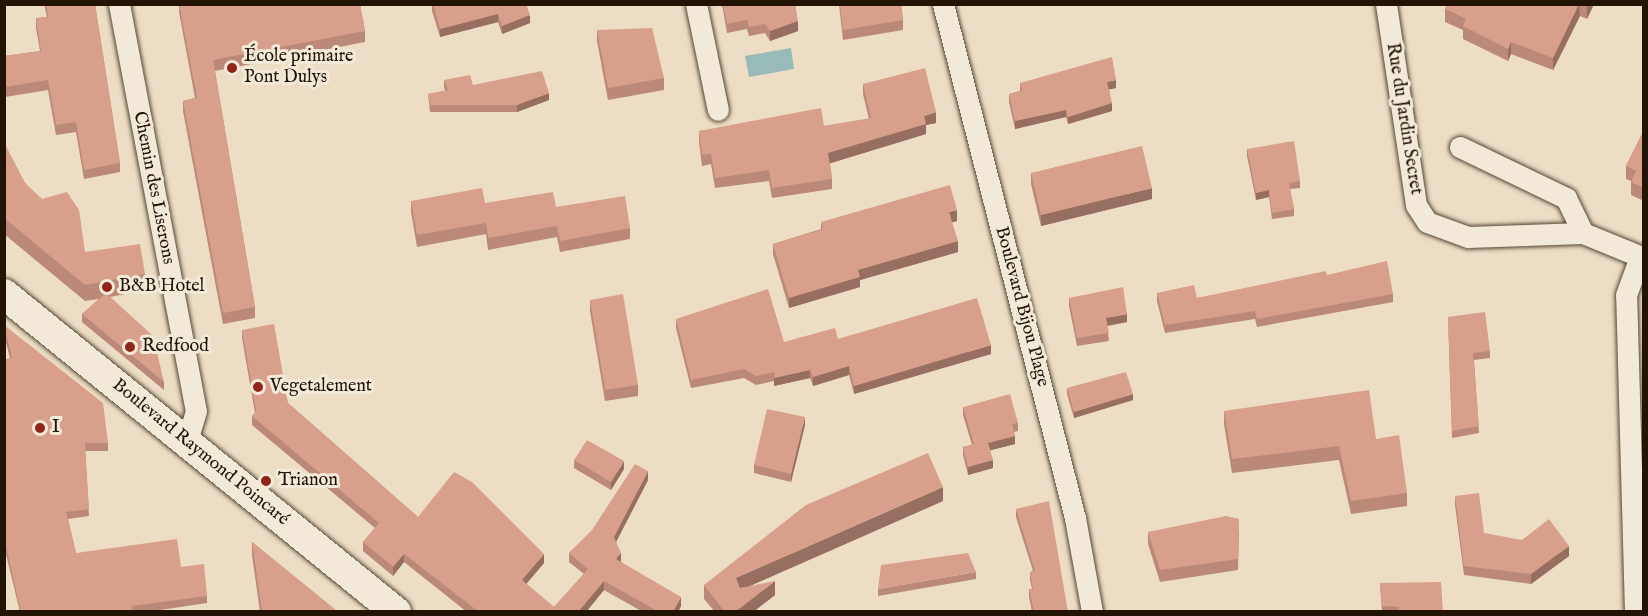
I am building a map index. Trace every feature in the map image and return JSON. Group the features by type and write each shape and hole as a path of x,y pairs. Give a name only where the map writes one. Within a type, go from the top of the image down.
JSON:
{"main road":[{"name":"Boulevard Raymond Poincaré","path":"4,294 396,612"}],"street":[{"name":"Chemin des Liserons","path":"119,4 196,411 187,441"},
{"path":"696,4 718,110"},
{"name":"Boulevard Bijou Plage","path":"943,4 1056,441 1092,612"},
{"name":"Rue du Jardin Secret","path":"1386,4 1416,205 1427,222 1468,237 1583,233 1642,258"},
{"path":"1460,147 1566,198 1583,233"},
{"path":"1635,612 1626,295 1642,258"}],"water":[{"path":"791,48 794,69 749,77 745,56"}],"building":[{"path":"46,4 95,4 120,163 84,170 76,122 56,125 48,80 4,87 4,56 41,51 36,18 48,17"},
{"path":"179,4 360,4 365,31 213,60 255,307 223,313 183,101 197,98"},
{"path":"433,4 526,4 530,15 502,26 498,14 440,29"},
{"path":"723,4 795,4 798,21 770,31 765,24 749,27 747,20 727,24"},
{"path":"840,4 901,4 903,20 843,30"},
{"path":"1447,4 1579,4 1553,58 1511,42 1508,49 1463,26 1466,19 1445,9"},
{"path":"652,28 664,78 608,88 597,30"},
{"path":"1112,57 1116,80 1107,82 1112,103 1068,117 1066,110 1015,121 1009,94 1022,91 1020,83"},
{"path":"925,68 936,112 924,116 926,124 828,153 832,179 772,188 769,170 715,178 711,154 702,155 699,131 821,108 824,126 871,118 863,84"},
{"path":"542,71 549,93 517,105 430,105 428,94 448,90 444,80 470,75 473,85"},
{"path":"1644,130 1644,188 1631,182 1636,171 1626,166"},
{"path":"1294,141 1300,181 1289,183 1294,209 1272,213 1269,190 1256,193 1247,149"},
{"path":"4,143 25,183 42,199 67,192 79,210 85,252 140,244 145,274 85,285 4,218"},
{"path":"1142,146 1152,188 1041,215 1031,173"},
{"path":"950,185 957,210 949,212 958,241 858,270 860,277 789,298 773,244 823,229 821,222"},
{"path":"482,188 485,203 553,192 556,207 625,196 630,228 560,241 557,226 488,238 486,223 417,235 411,201"},
{"path":"1387,261 1393,294 1257,319 1255,311 1165,325 1157,293 1194,285 1197,298 1326,271 1327,275"},
{"path":"1123,287 1127,314 1106,318 1109,333 1077,338 1069,298"},
{"path":"768,289 784,342 835,328 838,339 977,298 991,345 854,386 849,366 813,377 810,370 774,378 775,372 756,376 744,369 691,380 676,319"},
{"path":"106,293 153,336 164,382 82,314"},
{"path":"623,294 638,385 605,390 590,300"},
{"path":"1485,312 1490,351 1473,353 1479,426 1452,431 1448,317"},
{"path":"274,324 288,403 418,517 454,472 472,482 544,554 522,580 554,607 588,569 569,553 592,530 635,464 648,471 614,537 621,553 616,559 681,597 673,612 659,612 604,581 578,612 479,612 404,554 393,567 363,542 379,523 252,416 256,411 242,330"},
{"path":"4,325 103,403 108,443 85,443 89,509 66,512 76,553 177,539 181,567 204,564 207,596 132,606 132,612 21,612 4,538 4,360 12,358"},
{"path":"1126,372 1133,394 1074,412 1067,388"},
{"path":"1369,390 1376,439 1399,435 1407,493 1351,501 1339,446 1232,459 1224,411"},
{"path":"1010,394 1018,423 1012,424 1015,436 988,443 993,460 968,467 963,447 974,444 963,407"},
{"path":"767,409 805,417 791,474 754,465"},
{"path":"587,440 624,461 611,482 574,460"},
{"path":"928,453 943,487 736,578 740,588 775,581 735,612 725,612 704,585 806,505"},
{"path":"1479,493 1484,533 1522,540 1549,519 1569,546 1531,574 1464,566 1455,496"},
{"path":"1049,501 1068,612 1034,612 1029,589 1033,589 1030,572 1035,571 1016,509"},
{"path":"1226,516 1239,519 1238,559 1160,570 1148,532"},
{"path":"252,542 338,612 262,612"},
{"path":"968,553 976,572 878,589 881,565"},
{"path":"1441,582 1443,612 1399,612 1399,607 1382,606 1380,583"}],"place":[{"name":"École primaire Pont Dulys","path":"232,68"},
{"name":"B&B Hotel","path":"107,287"},
{"name":"Redfood","path":"130,347"},
{"name":"Vegetalement","path":"258,387"},
{"name":"I","path":"40,428"},
{"name":"Trianon","path":"266,481"}]}
